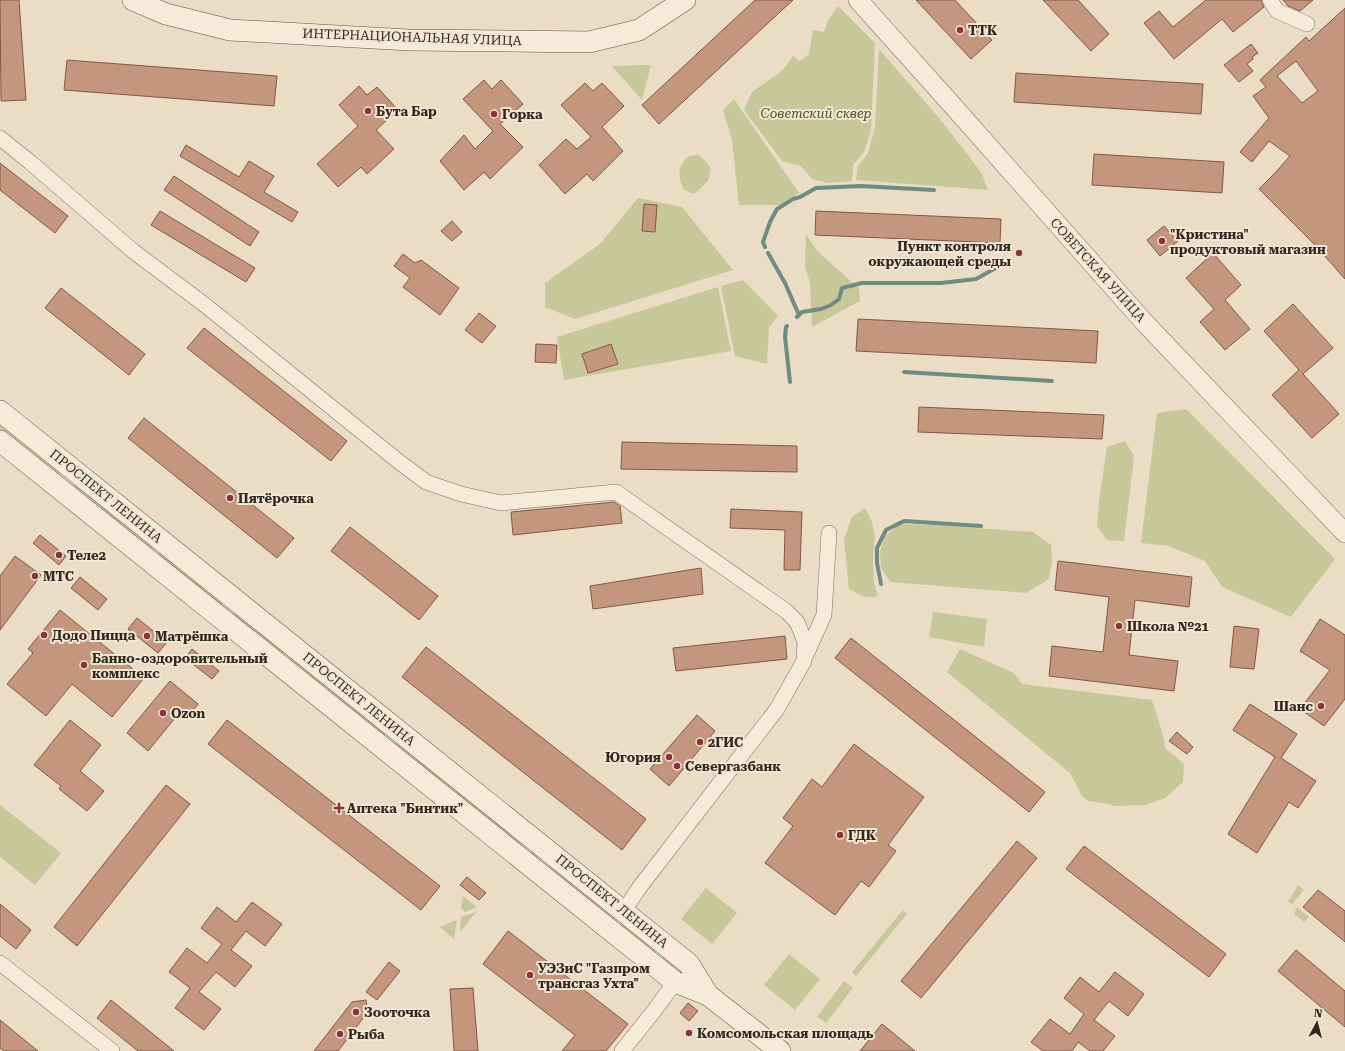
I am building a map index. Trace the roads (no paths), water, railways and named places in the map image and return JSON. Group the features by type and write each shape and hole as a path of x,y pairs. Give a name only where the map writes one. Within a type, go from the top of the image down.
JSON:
{"main road":[{"name":"ИНТЕРНАЦИОНАЛЬНАЯ УЛИЦА","path":"133,0 166,14 230,30 409,40 589,42 640,30 685,0"},
{"name":"ПРОСПЕКТ ЛЕНИНА","path":"0,411 689,964 708,995"},
{"name":"ПРОСПЕКТ ЛЕНИНА","path":"0,441 675,982 708,995 780,1051"}],"street":[{"name":"СОВЕТСКАЯ УЛИЦА","path":"858,0 954,106 1144,322 1345,533"},
{"path":"1270,0 1277,11 1307,24"},
{"path":"0,138 133,251 206,305 426,482 461,494 501,503 616,492 786,611 797,622 805,642 804,661"},
{"path":"624,911 639,888 777,709 804,661 824,615 829,533"},
{"path":"0,963 112,1051"},
{"path":"622,1051 654,1012 675,982"}],"waterway":[{"path":"765,247 763,242 770,222 777,209 793,199 800,197 816,188 861,186 934,190"},
{"path":"768,253 785,283 799,315"},
{"path":"797,317 802,312 821,309 831,305 839,299 842,288 862,283 941,283 976,279 1003,264"},
{"path":"787,326 785,337 790,382"},
{"path":"904,372 1052,381"},
{"path":"881,584 877,563 877,548 886,530 904,521 981,526"}],"place":[{"name":"ТТК","path":"960,30"},
{"name":"Бута Бар","path":"368,111"},
{"name":"Горка","path":"494,114"},
{"name":"\"Кристина\" продуктовый магазин","path":"1162,241"},
{"name":"Пункт контроля окружающей среды","path":"1019,253"},
{"name":"Пятёрочка","path":"230,498"},
{"name":"Теле2","path":"59,555"},
{"name":"МТС","path":"35,576"},
{"name":"Школа №21","path":"1119,626"},
{"name":"Додо Пицца","path":"44,635"},
{"name":"Матрёшка","path":"147,636"},
{"name":"Банно-оздоровительный комплекс","path":"84,665"},
{"name":"Шанс","path":"1321,706"},
{"name":"Ozon","path":"163,713"},
{"name":"2ГИС","path":"700,742"},
{"name":"Югория","path":"669,757"},
{"name":"Севергазбанк","path":"677,766"},
{"name":"Аптека \"Бинтик\"","path":"339,808"},
{"name":"ГДК","path":"840,835"},
{"name":"УЭЗиС \"Газпром трансгаз Ухта\"","path":"530,975"},
{"name":"Зооточка","path":"356,1012"},
{"name":"Комсомольская площадь","path":"689,1033"},
{"name":"Рыба","path":"340,1034"}],"park label":[{"name":"Советский сквер","path":"816,113"}]}
